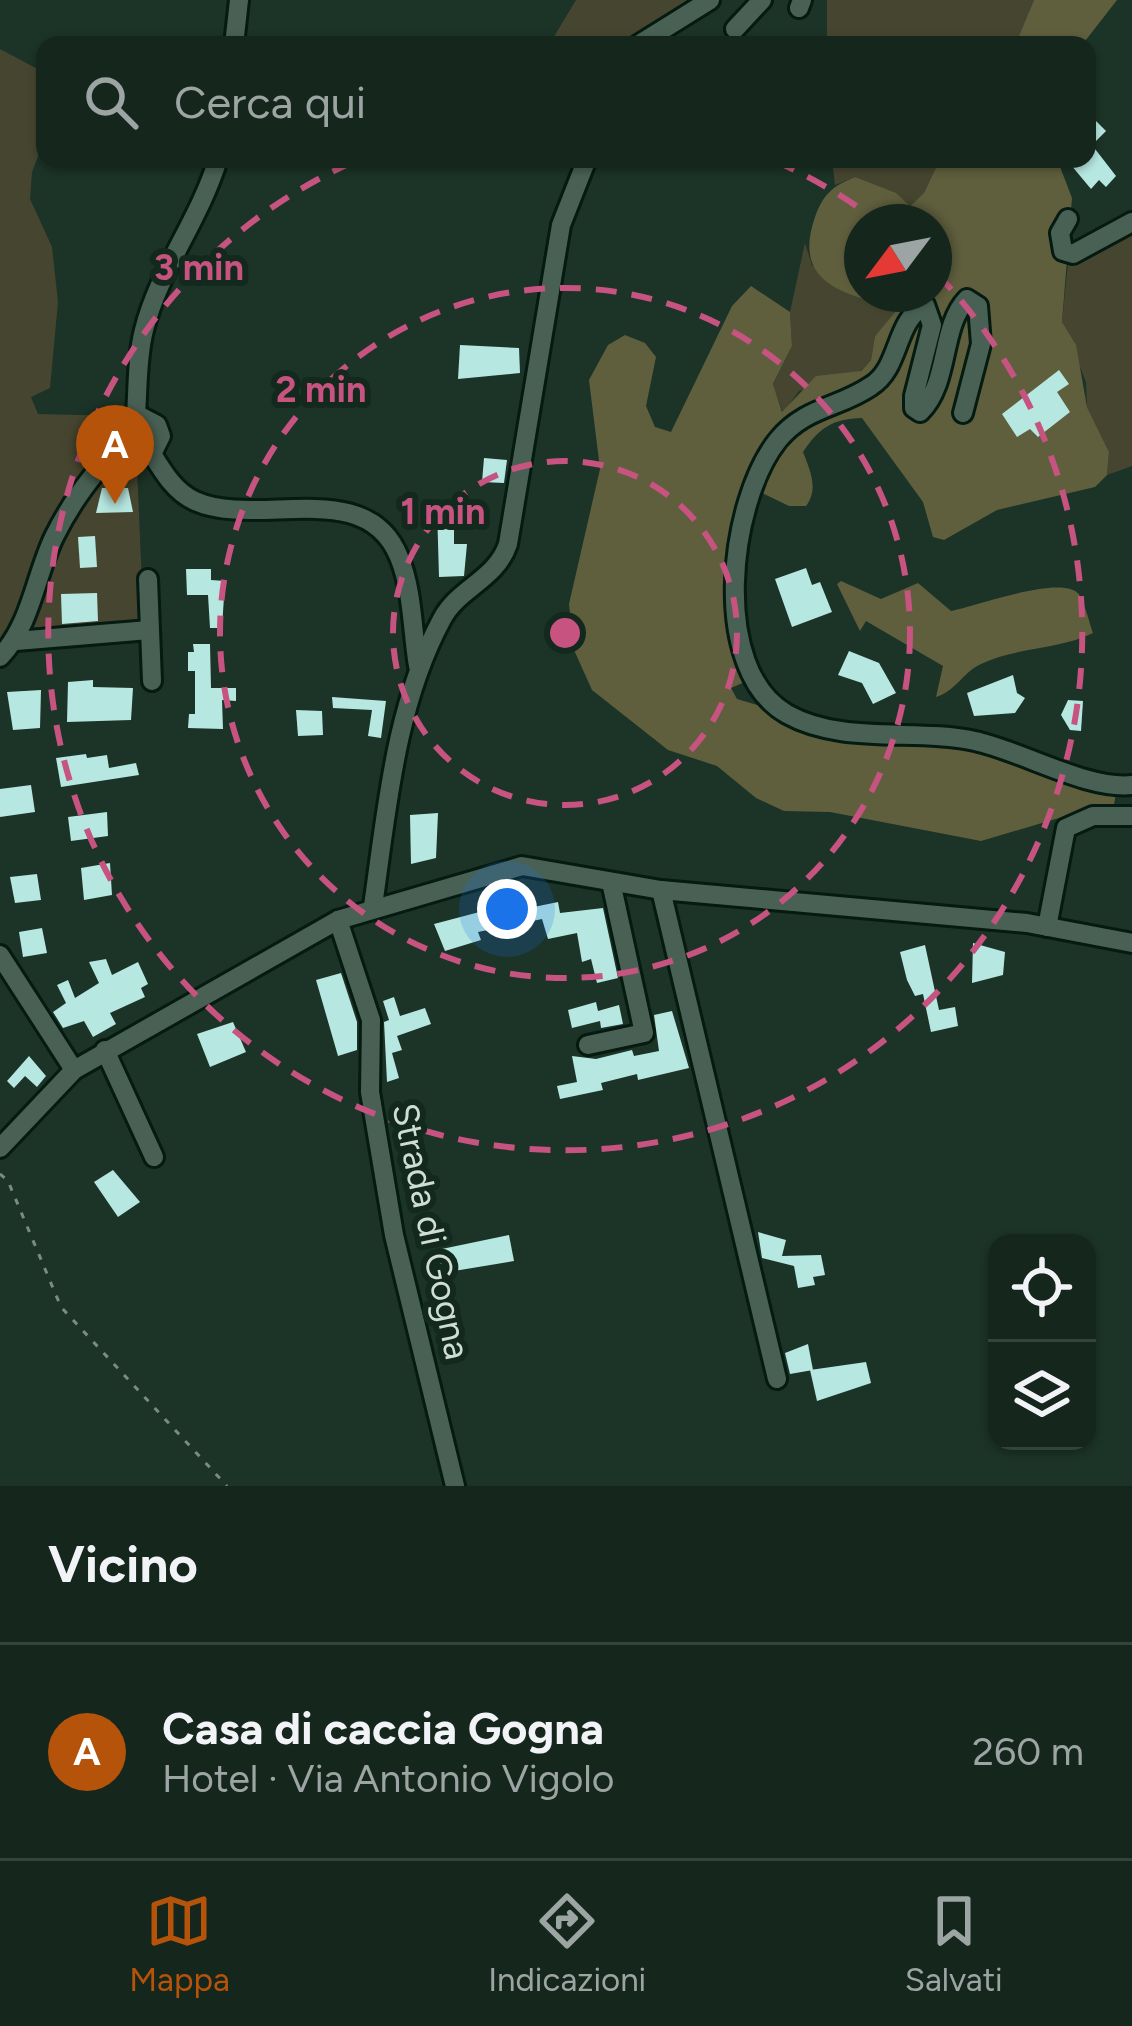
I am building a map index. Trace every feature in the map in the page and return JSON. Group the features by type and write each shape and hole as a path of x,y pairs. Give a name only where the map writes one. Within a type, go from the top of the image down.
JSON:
{"street":[{"path":"235,36 239,0"},
{"path":"652,36 710,0"},
{"path":"735,29 762,0"},
{"path":"122,446 122,428 136,414 143,332 214,168"},
{"path":"373,906 398,744 418,666 445,611 487,579 508,544 561,225 583,168"},
{"path":"1068,219 1060,233 1063,251 1073,254 1132,222"},
{"path":"963,413 981,344 982,314 972,300 963,301 933,394 916,412 932,325 929,308 921,306 910,316 889,368 872,386 809,411 764,460 740,536 736,610 746,668 762,696 792,717 835,728 972,736 1089,779 1132,785"},
{"path":"136,414 157,425 161,436 152,454"},
{"path":"122,446 136,456 152,454"},
{"path":"0,657 16,641 54,538 106,459 122,446"},
{"path":"152,454 191,500 213,507 344,510 375,524 397,551 410,590 418,666"},
{"path":"148,579 152,681"},
{"path":"16,641 149,630"},
{"path":"1047,926 1066,827 1093,816 1132,816"},
{"path":"0,1148 74,1070 338,920 522,866 661,890 1047,926 1132,943"},
{"path":"588,1045 644,1033 611,882"},
{"path":"661,890 777,1379"},
{"name":"Strada di Gogna","path":"338,920 371,1020 370,1093 394,1235 455,1486"},
{"path":"0,956 74,1070"},
{"path":"105,1050 154,1157"}],"path":[{"path":"0,1174 8,1181 61,1306 227,1486"}],"green space":[{"path":"576,0 687,0 643,36 554,36"},
{"path":"827,0 1034,0 1019,36 827,36"},
{"path":"1034,0 1117,0 1089,36 1019,36"},
{"path":"0,49 36,68 36,162 30,199 52,247 58,302 50,388 31,397 38,414 120,416 111,441 52,534 0,659"},
{"path":"833,168 936,168 924,193 912,204 855,177 835,185"},
{"path":"936,168 1060,168 1072,198 1062,322 1076,345 1087,407 1109,452 1107,475 1095,487 997,510 944,540 933,537 923,502 862,418 827,426 803,452 813,486 806,506 789,506 756,490 733,610 754,678 731,688 737,699 809,720 973,742 1116,792 1113,812 1079,812 981,841 830,812 784,811 756,798 717,766 668,750 592,690 574,650 569,604 600,469 589,380 608,345 625,335 645,343 656,357 646,406 655,427 671,432 732,306 751,286 790,312 792,346 773,384 782,412 816,376 861,371 871,360 875,336 895,312 952,312 952,204 912,204 924,193"},
{"path":"855,177 896,193 908,204 844,204 844,292 826,281 817,272 809,249 815,217 829,192"},
{"path":"1132,224 1132,466 1107,475 1109,452 1087,407 1086,382 1062,322 1069,253"},
{"path":"805,243 812,265 844,285 844,312 895,312 875,336 871,360 860,371 799,391 783,413 773,385 792,346 790,312"},
{"path":"114,458 137,468 144,630 28,636 65,536"},
{"path":"841,581 881,599 918,583 951,611 1040,589 1072,590 1082,600 1093,633 994,658 936,697 943,666 866,621 860,631 837,584"}],"building":[{"path":"1096,121 1106,131 1096,141"},
{"path":"1096,150 1116,176 1106,187 1099,180 1091,189 1074,168 1096,168"},
{"path":"460,345 519,348 520,373 458,379"},
{"path":"1059,370 1069,384 1057,392 1070,412 1038,437 1030,429 1017,437 1002,414"},
{"path":"484,458 507,460 504,483 482,482"},
{"path":"102,488 128,488 133,512 96,513"},
{"path":"437,508 454,508 454,544 467,544 464,576 439,577"},
{"path":"95,536 97,567 80,568 78,537"},
{"path":"806,568 812,585 820,582 832,612 792,627 775,579"},
{"path":"186,569 211,569 211,580 225,581 222,628 210,628 208,595 187,595"},
{"path":"97,593 98,621 62,624 61,594"},
{"path":"193,644 210,644 211,688 236,688 236,701 222,700 223,729 188,728 189,714 195,714 195,671 188,671"},
{"path":"849,651 879,663 896,693 873,704 862,683 838,675"},
{"path":"1013,675 1017,693 1025,698 1015,713 974,716 967,693"},
{"path":"93,680 93,687 133,688 131,720 67,722 68,682"},
{"path":"41,690 40,728 13,730 7,692"},
{"path":"332,697 386,701 381,738 368,736 372,710 333,708"},
{"path":"1068,700 1083,701 1081,731 1070,730 1061,715"},
{"path":"296,710 322,711 323,735 298,736"},
{"path":"86,754 87,758 107,755 109,768 136,763 139,775 61,787 56,758"},
{"path":"31,785 35,812 0,817 0,789"},
{"path":"107,812 108,836 71,841 68,817"},
{"path":"438,813 436,858 411,864 410,815"},
{"path":"110,863 112,895 84,900 81,868"},
{"path":"37,874 41,900 15,903 10,877"},
{"path":"558,902 560,913 603,908 618,978 597,983 591,959 582,962 577,933 548,939 542,919 478,932 481,940 445,951 434,924 506,905 524,909"},
{"path":"42,928 47,953 23,957 19,932"},
{"path":"973,943 1005,952 1003,975 972,983"},
{"path":"925,945 939,1010 955,1007 958,1026 931,1032 923,994 915,996 907,980 900,952"},
{"path":"106,959 112,975 138,962 148,984 141,988 145,997 110,1013 116,1024 93,1037 84,1021 63,1028 53,1012 66,1003 57,985 68,980 75,998 99,983 89,962"},
{"path":"341,973 357,1022 357,1050 338,1056 316,980"},
{"path":"394,997 400,1016 425,1008 431,1024 397,1036 402,1050 392,1053 399,1078 387,1082 384,1022 389,1020 383,1001"},
{"path":"596,1002 598,1011 619,1005 623,1024 601,1028 600,1021 572,1028 568,1010"},
{"path":"672,1011 689,1068 638,1080 637,1074 601,1083 603,1090 560,1099 557,1086 577,1082 572,1056 596,1059 632,1050 634,1056 659,1051 654,1015"},
{"path":"233,1022 246,1052 210,1067 197,1034"},
{"path":"29,1056 46,1076 37,1087 25,1076 14,1088 7,1081"},
{"path":"113,1170 140,1202 118,1217 94,1182"},
{"path":"758,1232 786,1240 782,1256 821,1255 825,1275 813,1277 815,1285 798,1288 794,1266 762,1258"},
{"path":"509,1235 514,1261 442,1273 437,1250"},
{"path":"808,1344 813,1370 790,1374 785,1353"},
{"path":"866,1362 871,1383 817,1401 810,1370"}],"place":[{"name":"Casa di caccia Gogna","path":"115,504"}]}
